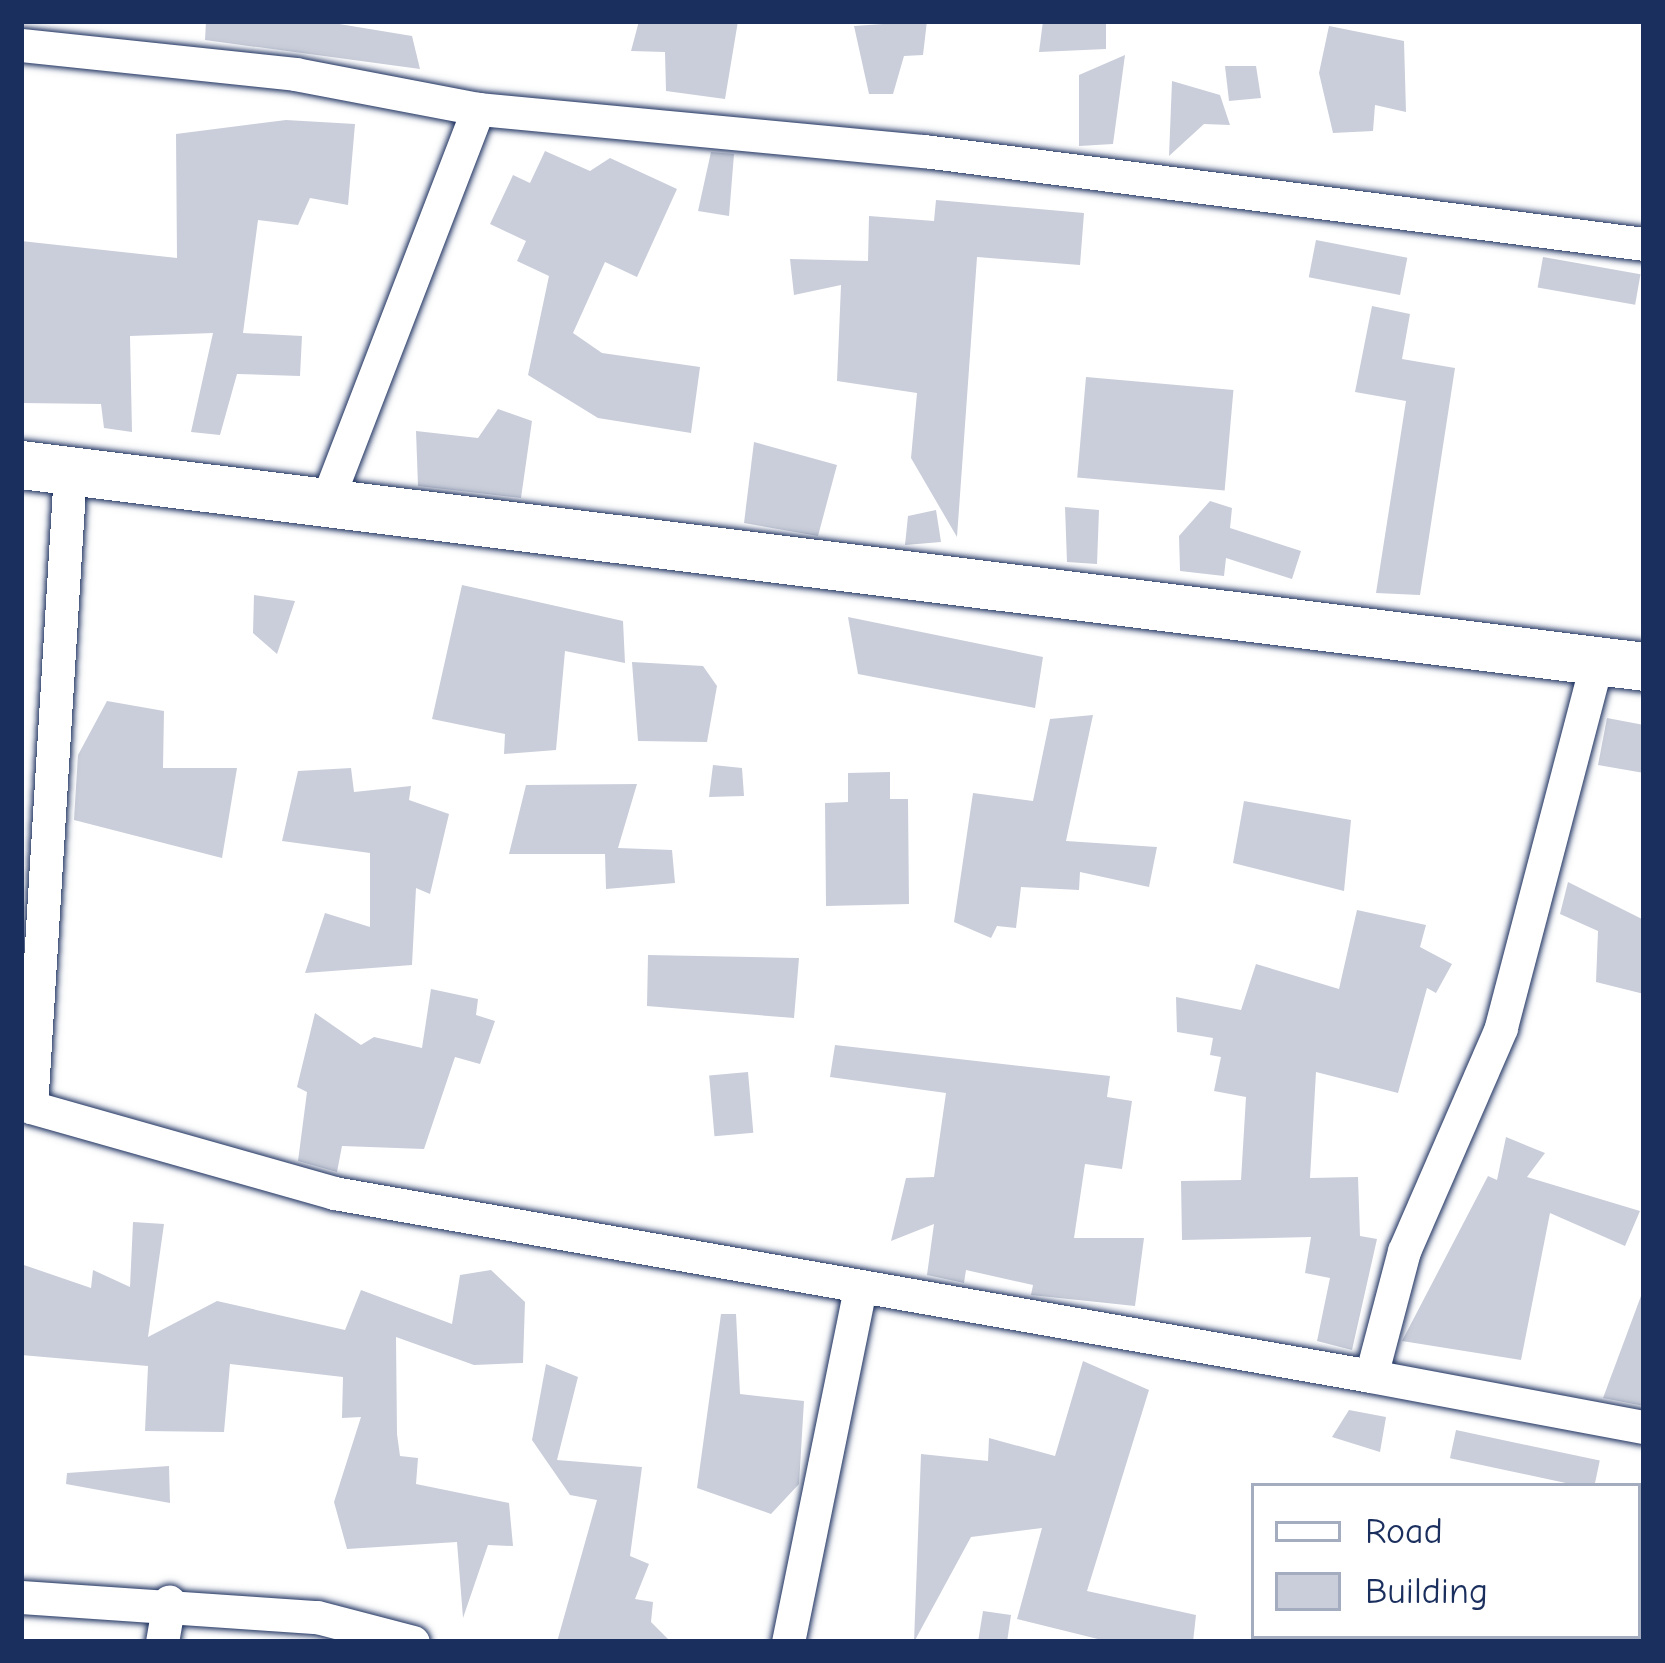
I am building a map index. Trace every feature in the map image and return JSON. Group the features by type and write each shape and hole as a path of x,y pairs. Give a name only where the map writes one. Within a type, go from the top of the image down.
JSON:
{"street":[{"path":"21,44 295,74 478,109 948,154 1644,244"},
{"path":"324,508 478,109"},
{"path":"21,465 324,508 1620,664 1501,1028 1404,1251 1370,1376"},
{"path":"70,472 26,1107 334,1193 859,1293 1644,1426"},
{"path":"788,1642 859,1293"},
{"path":"21,1597 170,1602 317,1617 412,1642"},
{"path":"162,1642 170,1602"}],"building":[{"path":"206,21 321,21 412,36 420,69 205,40"},
{"path":"639,21 738,21 725,99 666,91 665,52 631,51"},
{"path":"927,21 923,55 904,56 893,94 869,94 854,26"},
{"path":"1043,21 1106,21 1106,49 1039,52"},
{"path":"1329,26 1404,41 1406,112 1375,105 1373,131 1333,133 1319,73"},
{"path":"1125,55 1113,144 1079,146 1079,75"},
{"path":"1225,66 1256,66 1261,98 1229,101"},
{"path":"1172,81 1220,95 1230,125 1204,124 1169,156"},
{"path":"286,120 355,124 348,205 310,198 298,225 258,220 243,333 302,336 300,376 237,374 220,435 191,432 213,333 130,336 132,432 104,428 101,404 21,403 21,241 177,258 176,134"},
{"path":"545,151 590,171 610,158 677,189 637,277 605,262 573,333 602,353 700,367 691,433 598,418 528,375 549,276 517,261 526,241 490,224 513,175 530,183"},
{"path":"711,152 734,154 729,216 698,211"},
{"path":"936,200 1084,213 1080,265 977,257 957,537 911,458 917,393 837,381 841,285 794,295 790,259 868,261 869,216 934,221"},
{"path":"1316,240 1407,258 1400,295 1309,277"},
{"path":"1543,257 1640,274 1635,305 1538,288"},
{"path":"1372,306 1410,314 1402,359 1455,368 1420,595 1376,593 1406,401 1355,392"},
{"path":"1086,377 1233,390 1225,491 1077,478"},
{"path":"498,409 532,421 521,498 418,486 416,431 478,438"},
{"path":"754,442 837,465 818,536 744,523"},
{"path":"1210,501 1232,508 1230,528 1301,551 1292,579 1226,558 1224,576 1180,571 1179,536"},
{"path":"1065,507 1099,510 1097,564 1067,562"},
{"path":"936,510 941,542 905,545 908,516"},
{"path":"462,585 623,621 625,663 565,651 556,750 504,754 505,734 432,719"},
{"path":"254,595 295,601 277,654 253,633"},
{"path":"848,617 1043,657 1035,708 858,674"},
{"path":"632,662 703,666 717,686 707,742 638,741"},
{"path":"107,701 164,711 163,768 237,768 222,858 74,820 78,755"},
{"path":"1093,715 1066,841 1157,847 1149,887 1080,872 1079,890 1021,887 1016,928 997,926 991,938 954,922 973,793 1033,801 1050,719"},
{"path":"1607,718 1644,725 1644,773 1598,765"},
{"path":"713,765 742,768 744,796 709,797"},
{"path":"351,768 354,792 411,786 409,800 449,814 430,894 416,888 412,965 305,973 325,913 370,927 370,853 282,841 298,771"},
{"path":"890,772 890,799 908,799 909,904 826,906 825,803 848,802 848,773"},
{"path":"637,784 618,848 672,850 675,883 606,889 605,854 509,854 526,785"},
{"path":"1244,801 1351,820 1344,891 1233,863"},
{"path":"1568,882 1644,920 1644,994 1596,982 1598,931 1560,914"},
{"path":"1357,910 1426,925 1420,947 1452,964 1436,993 1427,988 1398,1093 1316,1072 1310,1178 1358,1177 1360,1236 1377,1239 1352,1350 1317,1341 1330,1278 1305,1273 1311,1237 1182,1240 1181,1181 1241,1180 1246,1097 1214,1091 1221,1057 1210,1055 1213,1038 1177,1032 1176,997 1241,1010 1256,964 1339,989"},
{"path":"648,955 799,958 794,1018 647,1006"},
{"path":"431,989 478,999 476,1015 495,1021 480,1064 455,1057 424,1149 342,1146 337,1172 298,1161 307,1092 297,1087 315,1013 361,1045 374,1037 422,1048"},
{"path":"835,1045 1110,1076 1107,1097 1132,1101 1122,1169 1085,1164 1074,1238 1144,1238 1135,1306 1031,1295 1033,1285 966,1270 964,1283 927,1275 934,1224 891,1241 906,1178 934,1177 946,1093 830,1077"},
{"path":"748,1072 753,1133 714,1136 709,1075"},
{"path":"1506,1137 1545,1153 1527,1177 1640,1211 1625,1246 1550,1213 1521,1360 1402,1341 1488,1176 1497,1180"},
{"path":"133,1222 164,1224 148,1337 217,1301 345,1330 361,1290 452,1324 460,1275 491,1270 525,1302 523,1363 474,1365 396,1337 397,1434 400,1456 418,1458 416,1484 509,1503 513,1546 488,1545 463,1618 457,1542 347,1549 334,1502 361,1417 342,1418 343,1377 230,1364 224,1432 145,1431 148,1366 21,1355 21,1264 91,1288 93,1270 130,1287"},
{"path":"1644,1296 1644,1406 1603,1398"},
{"path":"721,1314 736,1314 740,1394 804,1401 799,1484 771,1514 697,1488"},
{"path":"1083,1361 1149,1390 1087,1591 1196,1615 1193,1642 1110,1642 1017,1619 1042,1528 971,1537 914,1642 921,1454 988,1461 989,1438 1055,1456"},
{"path":"546,1364 578,1377 557,1460 642,1467 630,1556 649,1564 635,1599 653,1602 651,1622 671,1642 557,1642 597,1500 570,1495 532,1440"},
{"path":"1349,1410 1386,1417 1380,1452 1332,1437"},
{"path":"1456,1430 1600,1461 1595,1483 1566,1483 1450,1458"},
{"path":"169,1466 170,1503 66,1484 67,1473"},
{"path":"983,1611 1011,1615 1007,1642 978,1642"}]}
